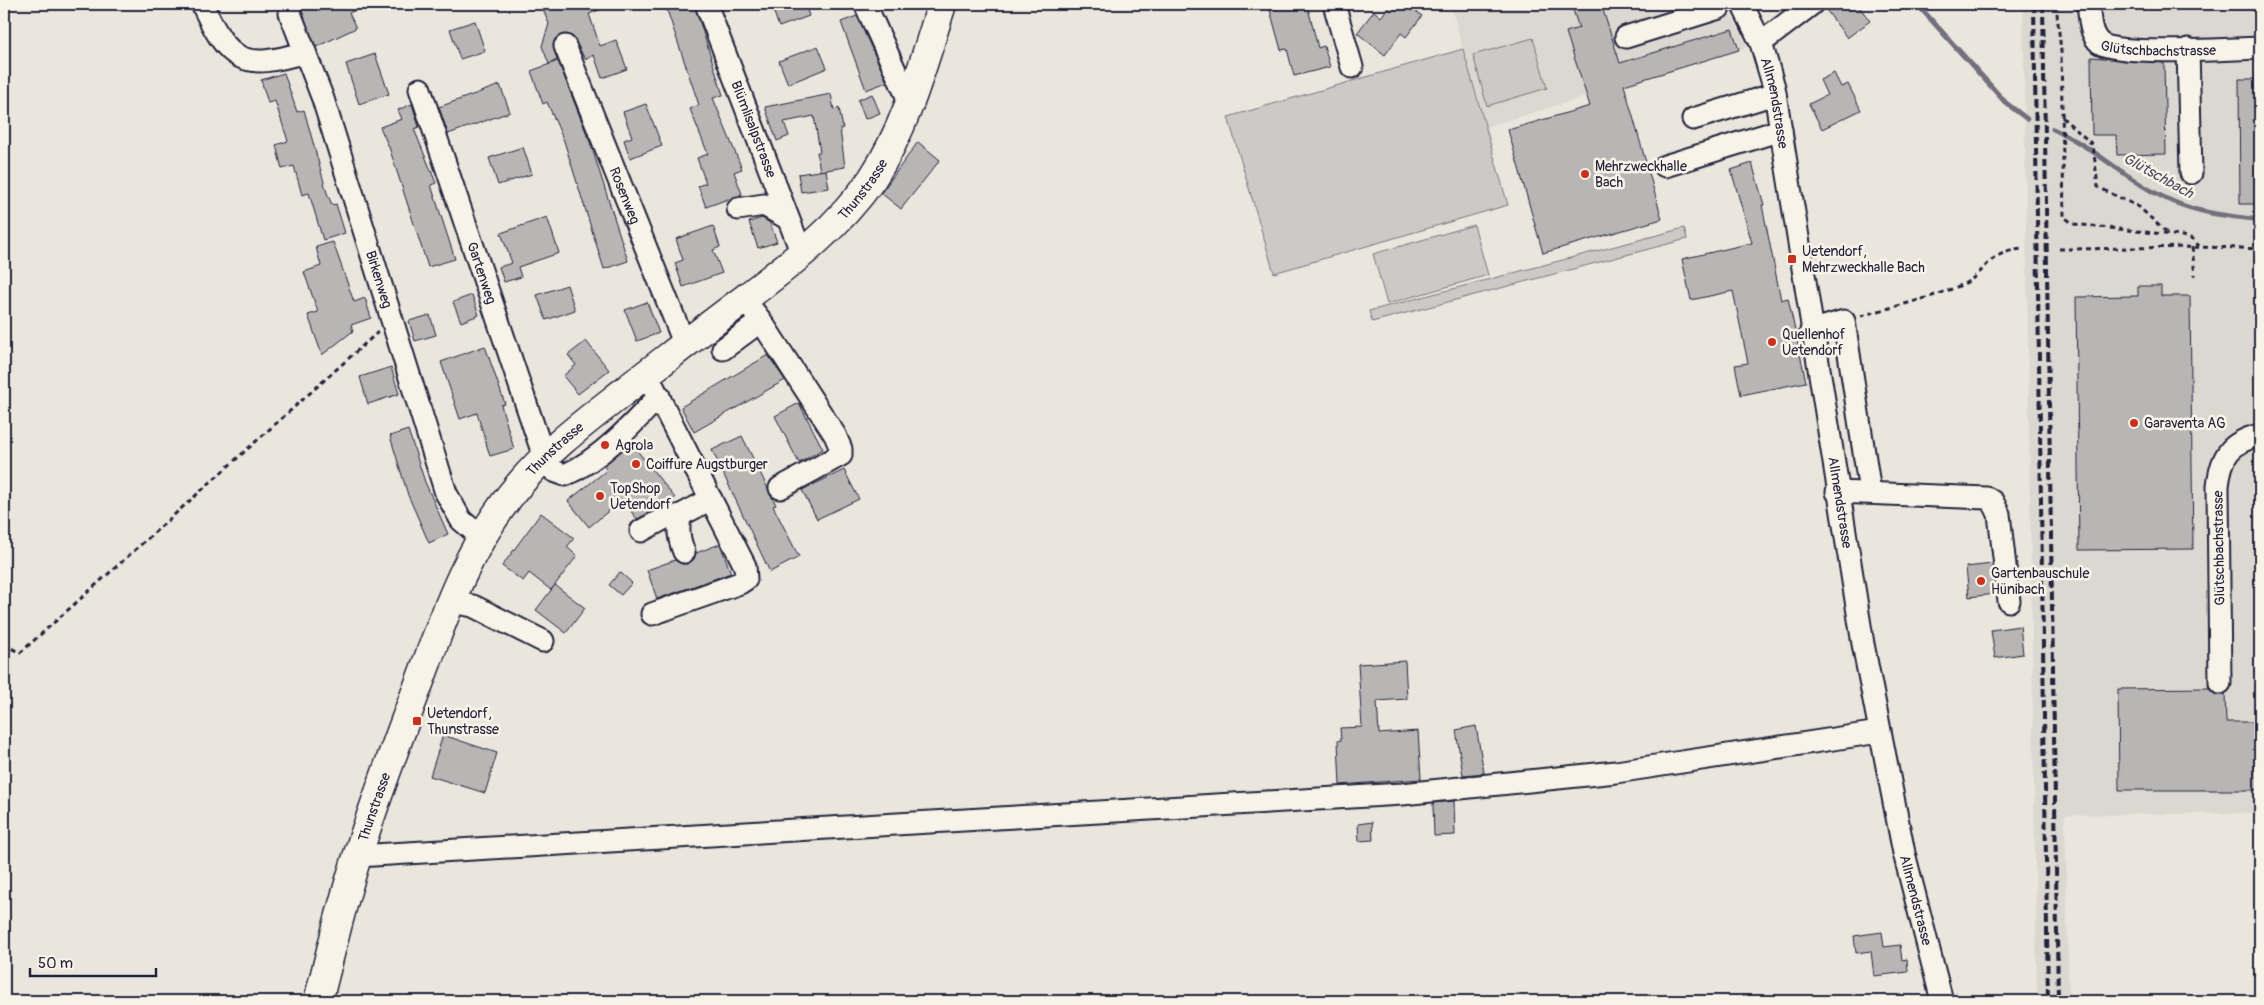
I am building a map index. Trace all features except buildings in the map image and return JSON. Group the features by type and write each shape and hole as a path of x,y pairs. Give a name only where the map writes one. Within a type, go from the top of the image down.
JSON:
{"main road":[{"name":"Thunstrasse","path":"318,1001 357,856 410,708 451,602 481,538 497,512 544,457 652,386 685,345 802,254 836,223 864,189 890,149 910,103 942,4"}],"street":[{"path":"202,4 222,43 237,57 261,63 305,52"},
{"name":"Blümlisalpstrasse","path":"706,4 802,254"},
{"path":"865,4 910,103"},
{"path":"1334,4 1352,67"},
{"path":"1626,37 1719,8 1722,4"},
{"name":"Allmendstrasse","path":"1742,4 1761,43 1775,94 1837,492 1879,732 1918,914 1942,1001"},
{"path":"1761,43 1812,4"},
{"name":"Glütschbachstrasse","path":"2088,4 2094,35 2100,43 2109,47 2138,50 2260,48"},
{"name":"Birkenweg","path":"290,14 323,99 449,500 461,520 481,538"},
{"name":"Rosenweg","path":"564,46 685,345"},
{"path":"2188,49 2191,172"},
{"name":"Gartenweg","path":"420,89 544,457"},
{"path":"1694,119 1775,94"},
{"path":"1665,166 1781,130"},
{"path":"738,209 764,205 787,218"},
{"path":"744,299 761,321 835,436 841,449 841,455 780,488"},
{"path":"723,349 761,321"},
{"path":"1811,331 1844,321 1847,330 1870,492"},
{"path":"652,386 745,566 746,579 740,583 652,614"},
{"name":"Glütschbachstrasse","path":"2220,684 2218,486 2220,466 2229,451 2243,439 2260,435"},
{"path":"801,467 841,449"},
{"path":"1837,492 1980,497 1993,502 2000,520 2010,601"},
{"path":"641,531 665,518 681,515 710,499"},
{"path":"681,515 679,521 680,541 684,552"},
{"path":"451,602 473,606 543,641"},
{"path":"357,856 1402,794 1616,772 1879,732"}],"path":[{"path":"2056,4 2061,51 2064,217 2069,222 2168,234 2193,240 2199,246"},
{"path":"2062,117 2090,142 2095,149 2098,187 2139,207 2168,234"},
{"path":"2059,249 2192,248 2199,246 2260,249"},
{"path":"2192,248 2196,276"},
{"path":"1844,321 1962,285 1993,258 2010,251 2023,249"},
{"path":"4,644 20,653 393,319"}],"shaded area":[{"path":"1450,4 1726,4 1748,47 1486,127"},
{"path":"2023,4 2260,4 2260,813 2065,815 2069,1001 2037,1001"},
{"path":"1533,38 1547,88 1487,106 1473,55"},
{"path":"1463,49 1508,205 1274,273 1228,117"},
{"path":"1474,225 1488,275 1387,304 1373,254"},
{"path":"1684,228 1687,239 1372,322 1369,311"}],"waterway":[{"name":"Glütschbach","path":"1917,4 2006,103 2027,119"},
{"name":"Glütschbach","path":"2053,129 2084,146 2143,186 2174,202 2206,212 2260,220"}],"railway":[{"path":"2034,4 2048,1001"},
{"path":"2043,4 2058,1001"}],"place":[{"name":"Mehrzweckhalle Bach","path":"1585,174"},
{"name":"Uetendorf, Mehrzweckhalle Bach","path":"1792,259"},
{"name":"Quellenhof Uetendorf","path":"1772,342"},
{"name":"Garaventa AG","path":"2134,423"},
{"name":"Agrola","path":"605,445"},
{"name":"Coiffure Augstburger","path":"636,464"},
{"name":"TopShop Uetendorf","path":"600,496"},
{"name":"Gartenbauschule Hünibach","path":"1981,581"},
{"name":"Uetendorf, Thunstrasse","path":"417,721"}]}
